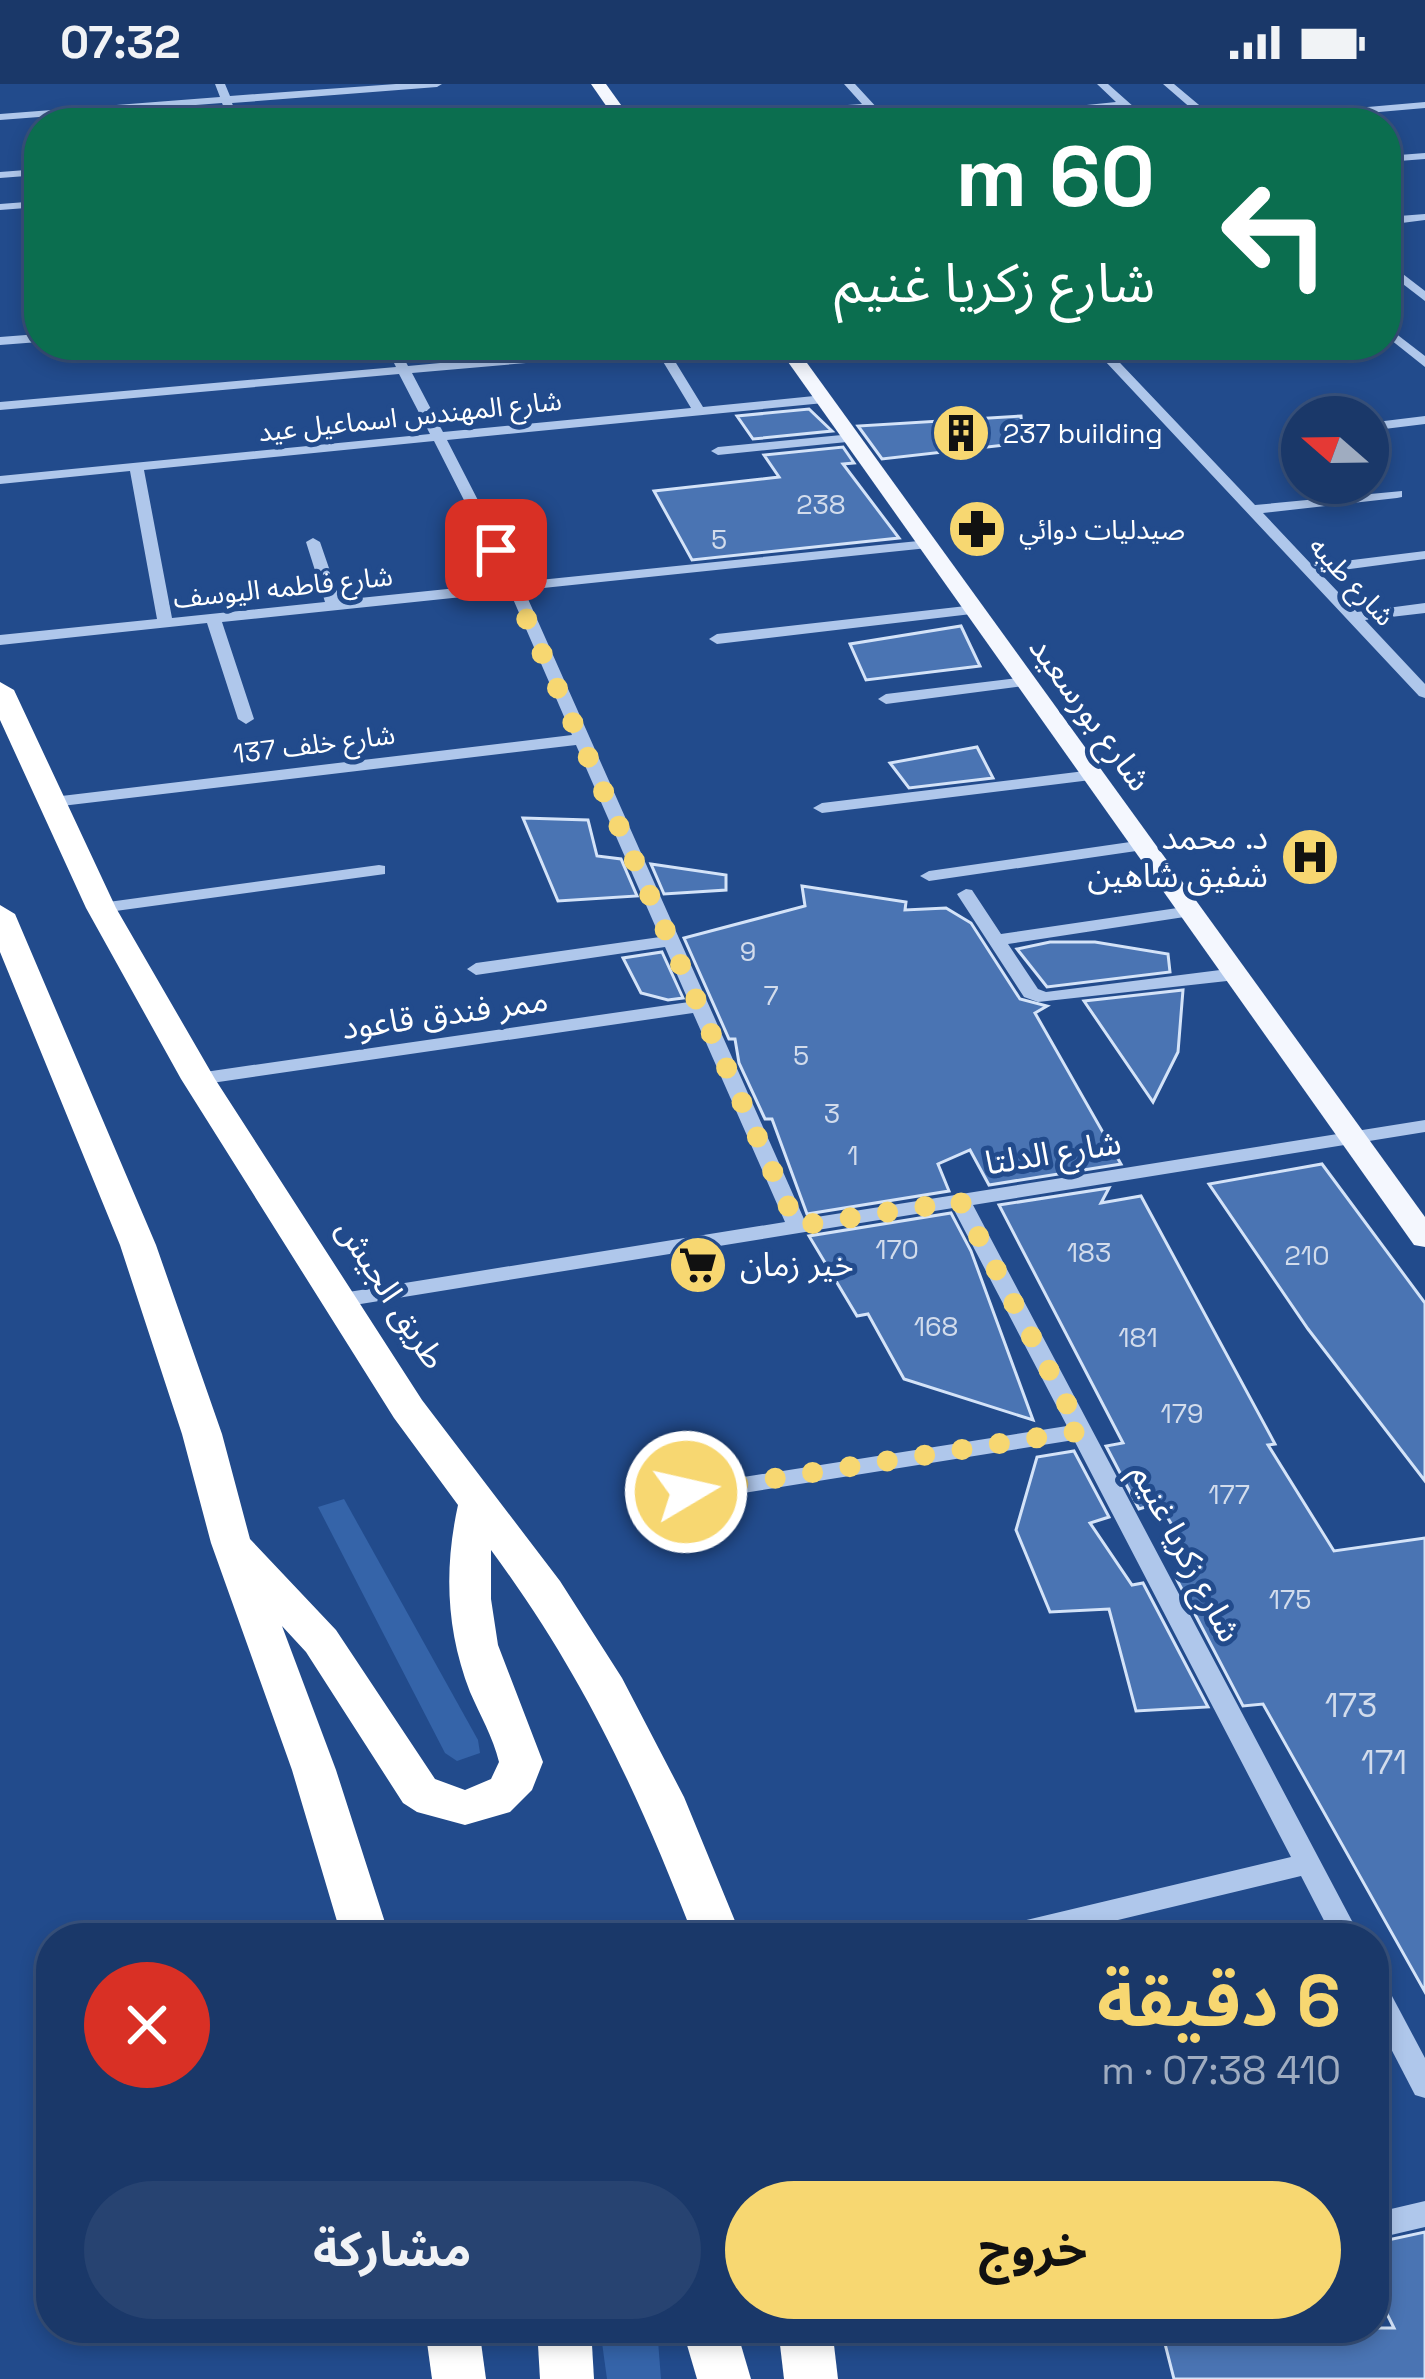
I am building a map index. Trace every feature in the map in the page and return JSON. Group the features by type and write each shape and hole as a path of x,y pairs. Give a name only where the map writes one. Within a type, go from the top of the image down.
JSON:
{"highway":[{"name":"طريق الجيش","path":"0,690 101,908 198,1079 336,1301 544,1592 607,1689 662,1797 712,1923"},
{"path":"0,914 138,1245 202,1434 231,1543 314,1770 361,1923"},
{"path":"231,1543 321,1641 419,1791 444,1806 477,1807 509,1790 521,1762 471,1628 469,1549 478,1505"},
{"path":"454,2343 459,2379"},
{"path":"565,2343 567,2379"},
{"path":"713,2343 724,2379"},
{"path":"807,2343 811,2379"}],"main road":[{"path":"598,84 617,108"},
{"name":"شارع بورسعيد","path":"796,360 1425,1238"}],"street":[{"path":"220,84 229,108"},
{"path":"120,108 437,84"},
{"path":"849,84 871,106"},
{"path":"1102,84 1130,108"},
{"path":"1168,84 1197,108"},
{"path":"1075,108 1125,104"},
{"path":"1390,108 1425,105"},
{"path":"849,108 871,106"},
{"path":"1401,277 1425,297"},
{"path":"1406,281 1425,280"},
{"path":"1401,343 1425,364"},
{"path":"399,360 515,587 797,1226"},
{"path":"0,406 504,360"},
{"path":"667,360 699,412"},
{"name":"شارع طيبه","path":"1110,360 1425,693"},
{"name":"شارع المهندس اسماعيل عيد","path":"0,480 824,399"},
{"path":"1389,424 1425,420"},
{"path":"718,452 852,438"},
{"path":"136,467 164,623"},
{"path":"1252,510 1397,494"},
{"path":"313,542 334,606"},
{"name":"شارع فاطمه اليوسف","path":"0,640 928,544"},
{"path":"1309,570 1425,555"},
{"path":"1353,617 1425,608"},
{"path":"717,639 975,610"},
{"path":"213,618 246,719"},
{"path":"886,699 1026,682"},
{"name":"شارع خلف 137","path":"53,802 582,739"},
{"path":"822,808 1093,775"},
{"path":"929,875 1144,845"},
{"path":"101,908 379,870"},
{"path":"966,894 1031,992 1052,999 1235,974"},
{"path":"997,940 1191,911"},
{"path":"476,969 671,941"},
{"name":"ممر فندق قاعود","path":"198,1079 700,1006"},
{"name":"شارع الدلتا","path":"336,1301 1425,1126"},
{"name":"شارع زكريا غنيم","path":"960,1201 1339,1923"},
{"path":"668,1497 1081,1431"},
{"path":"1060,1923 1308,1864"},
{"path":"1389,2037 1425,2086"},
{"path":"1389,2222 1425,2214"}],"shaded area":[{"path":"344,1499 478,1740 480,1753 457,1761 445,1753 318,1507"},
{"path":"602,2343 658,2343 661,2379 607,2379"}],"building":[{"path":"809,409 832,431 753,439 737,416"},
{"name":"237 building","path":"1021,416 1023,443 882,459 858,426"},
{"path":"843,447 854,463 843,464 899,538 692,560 654,491 779,477 764,455"},
{"path":"961,626 980,666 866,680 850,644"},
{"path":"977,747 993,778 909,788 890,763"},
{"path":"523,818 588,820 597,856 621,859 637,896 558,901"},
{"path":"651,864 726,875 726,890 664,894"},
{"path":"802,886 906,902 905,910 946,908 971,923 1020,999 1047,1006 1035,1013 1121,1164 989,1185 970,1150 938,1164 949,1191 807,1214 772,1119 765,1119 739,1063 735,1039 729,1039 684,938 805,906"},
{"path":"1050,942 1095,942 1168,954 1170,972 1047,987 1017,949"},
{"path":"662,952 683,998 668,1000 641,993 623,958"},
{"path":"1183,990 1178,1052 1153,1102 1084,1001"},
{"path":"1322,1164 1425,1303 1425,1481 1308,1329 1209,1184"},
{"path":"1109,1188 1101,1203 1141,1196 1275,1444 1268,1445 1334,1551 1425,1538 1425,1992 1263,1704 1243,1706 1175,1576 1199,1571 1159,1503 1139,1509 1106,1446 1123,1443 999,1205"},
{"path":"951,1213 971,1251 1033,1420 904,1379 868,1314 857,1316 809,1236"},
{"path":"1074,1451 1109,1517 1090,1523 1132,1585 1143,1583 1208,1707 1136,1711 1109,1609 1050,1612 1016,1530 1037,1457"},
{"path":"1425,2232 1425,2379 1174,2379 1165,2343 1389,2343 1389,2328 1394,2328 1389,2318 1389,2240"}],"place":[{"name":"237 building","path":"961,433"},
{"name":"صيدليات دوائي","path":"977,529"},
{"name":"د. محمد شفيق شاهين","path":"1310,857"},
{"name":"خير زمان","path":"698,1265"}],"route":[{"path":"496,550 797,1226 960,1201 1081,1431 686,1492"}]}
